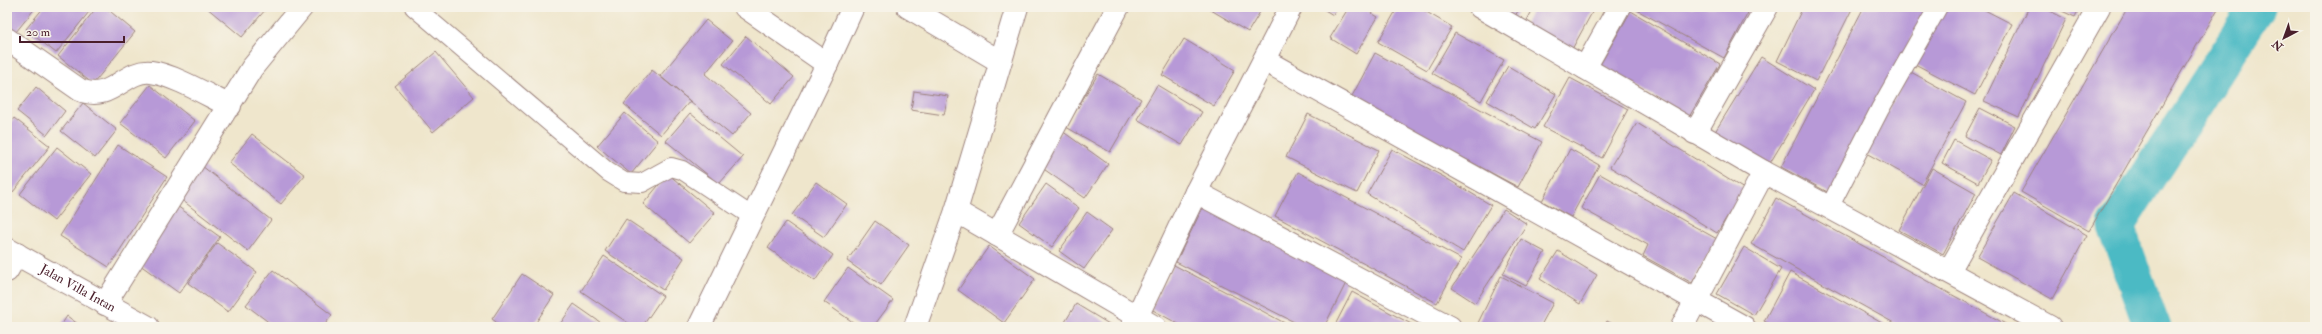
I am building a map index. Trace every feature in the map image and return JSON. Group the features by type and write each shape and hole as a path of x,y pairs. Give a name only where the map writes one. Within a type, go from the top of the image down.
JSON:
{"street":[{"path":"106,304 230,106 252,68 302,7"},
{"path":"745,7 827,64"},
{"path":"699,327 827,64 853,7"},
{"path":"908,7 999,61"},
{"path":"915,327 956,211 999,61 1017,7"},
{"path":"997,235 1118,7"},
{"path":"956,211 1142,324 1196,192 1291,7"},
{"path":"1480,7 1764,172 1830,206 2050,327"},
{"path":"1585,68 1619,7"},
{"path":"1695,133 1767,7"},
{"path":"1949,271 2098,7"},
{"path":"7,40 80,90 91,94 103,93 134,77 151,72 168,77 230,106"},
{"path":"1264,60 1695,302 1744,327"},
{"path":"1682,327 1764,172"},
{"path":"1196,192 1450,327"},
{"name":"Jalan Villa Intan","path":"10,258 106,304 148,327"}],"lane":[{"path":"414,7 608,172 624,182 642,183 671,167 682,170 753,217"},
{"path":"1830,206 1880,109 1938,7"}],"building":[{"path":"7,7 36,7 16,32 7,25"},
{"path":"44,7 93,7 56,53 26,29"},
{"path":"97,7 105,7 135,32 93,84 58,56"},
{"path":"206,7 263,7 266,9 242,37"},
{"path":"1206,7 1263,7 1248,32"},
{"path":"1320,7 1338,7 1333,15"},
{"path":"1349,7 1362,7 1378,17 1356,54 1330,38"},
{"path":"1398,7 1418,7 1452,27 1427,70 1378,42"},
{"path":"1487,7 1520,7 1512,22"},
{"path":"1534,7 1595,7 1571,51 1524,26"},
{"path":"1636,7 1751,7 1724,58 1635,9"},
{"path":"1803,7 1853,7 1816,81 1777,61"},
{"path":"1864,7 1923,7 1927,9 1831,194 1781,167"},
{"path":"1940,7 1979,7 2012,24 1975,95 1911,62"},
{"path":"2029,7 2042,7 2066,19 2019,117 1984,101"},
{"path":"2053,7 2080,7 2075,17"},
{"path":"2128,7 2219,7 2089,231 2021,192"},
{"path":"1631,11 1720,64 1689,117 1600,65"},
{"path":"706,20 732,41 705,74 751,113 732,136 660,76"},
{"path":"1455,33 1504,60 1481,101 1432,73"},
{"path":"746,36 794,77 771,104 723,64"},
{"path":"1184,39 1235,70 1214,106 1162,75"},
{"path":"436,52 474,97 433,132 395,86"},
{"path":"1375,53 1542,142 1518,187 1351,98"},
{"path":"1761,57 1814,90 1767,168 1713,135"},
{"path":"1508,66 1556,94 1535,129 1487,101"},
{"path":"652,70 690,101 661,135 624,104"},
{"path":"1909,71 1966,102 1922,184 1866,153"},
{"path":"1098,74 1141,99 1110,152 1066,127"},
{"path":"1570,78 1628,109 1602,158 1543,127"},
{"path":"150,85 195,121 166,158 120,123"},
{"path":"1157,85 1202,112 1182,145 1137,119"},
{"path":"36,87 65,111 47,135 17,111"},
{"path":"914,91 948,96 944,115 911,110"},
{"path":"83,103 117,130 95,158 61,131"},
{"path":"1980,108 2015,126 2001,155 1965,136"},
{"path":"625,113 658,141 631,174 597,146"},
{"path":"690,113 743,157 719,184 666,141"},
{"path":"1308,114 1379,150 1357,193 1286,157"},
{"path":"14,118 50,146 13,192 7,187 7,127"},
{"path":"1637,123 1744,189 1717,233 1610,167"},
{"path":"1062,131 1108,164 1085,198 1038,165"},
{"path":"252,134 305,175 281,204 229,163"},
{"path":"1954,140 1991,160 1978,183 1942,163"},
{"path":"118,145 167,177 109,267 60,236"},
{"path":"57,147 91,174 54,221 20,194"},
{"path":"1392,149 1444,177 1491,205 1463,252 1367,194"},
{"path":"1570,149 1599,165 1571,217 1542,201"},
{"path":"202,166 271,220 248,251 178,197"},
{"path":"1932,168 1976,193 1943,254 1899,230"},
{"path":"1298,172 1461,259 1437,303 1275,216"},
{"path":"668,174 715,213 689,243 643,204"},
{"path":"1600,174 1717,239 1692,283 1643,256 1648,245 1581,208"},
{"path":"816,182 847,204 824,237 792,215"},
{"path":"1046,184 1079,208 1052,247 1019,223"},
{"path":"2014,193 2087,235 2052,299 1977,257"},
{"path":"1776,198 2011,327 1902,327 1894,323 1751,244"},
{"path":"1204,205 1348,279 1324,327 1304,327 1176,262"},
{"path":"177,206 220,237 179,293 136,262"},
{"path":"1504,209 1527,224 1475,303 1452,288"},
{"path":"1087,212 1112,230 1084,269 1059,251"},
{"path":"626,219 684,258 663,290 605,251"},
{"path":"875,221 909,245 881,285 847,261"},
{"path":"786,222 833,255 815,281 768,248"},
{"path":"1521,239 1545,252 1526,286 1503,274"},
{"path":"217,243 257,272 228,312 188,283"},
{"path":"989,246 1035,279 1004,323 958,290"},
{"path":"1744,247 1781,269 1754,315 1717,294"},
{"path":"1558,251 1597,275 1580,304 1540,279"},
{"path":"604,256 663,296 642,327 634,327 581,291"},
{"path":"1174,265 1292,327 1184,327 1151,309"},
{"path":"848,268 893,300 873,327 860,327 824,302"},
{"path":"273,270 332,315 323,327 275,327 246,305"},
{"path":"1790,272 1889,327 1775,327 1764,321"},
{"path":"522,274 554,295 533,327 503,327 492,319"},
{"path":"1501,276 1553,303 1540,327 1476,327"},
{"path":"1352,292 1398,317 1417,327 1334,327"},
{"path":"574,304 607,327 558,327"},
{"path":"1076,304 1114,327 1062,327"},
{"path":"67,316 82,327 60,327"},
{"path":"1607,321 1618,327 1604,327"}],"waterway":[{"path":"2152,327 2116,226 2257,7"}]}
